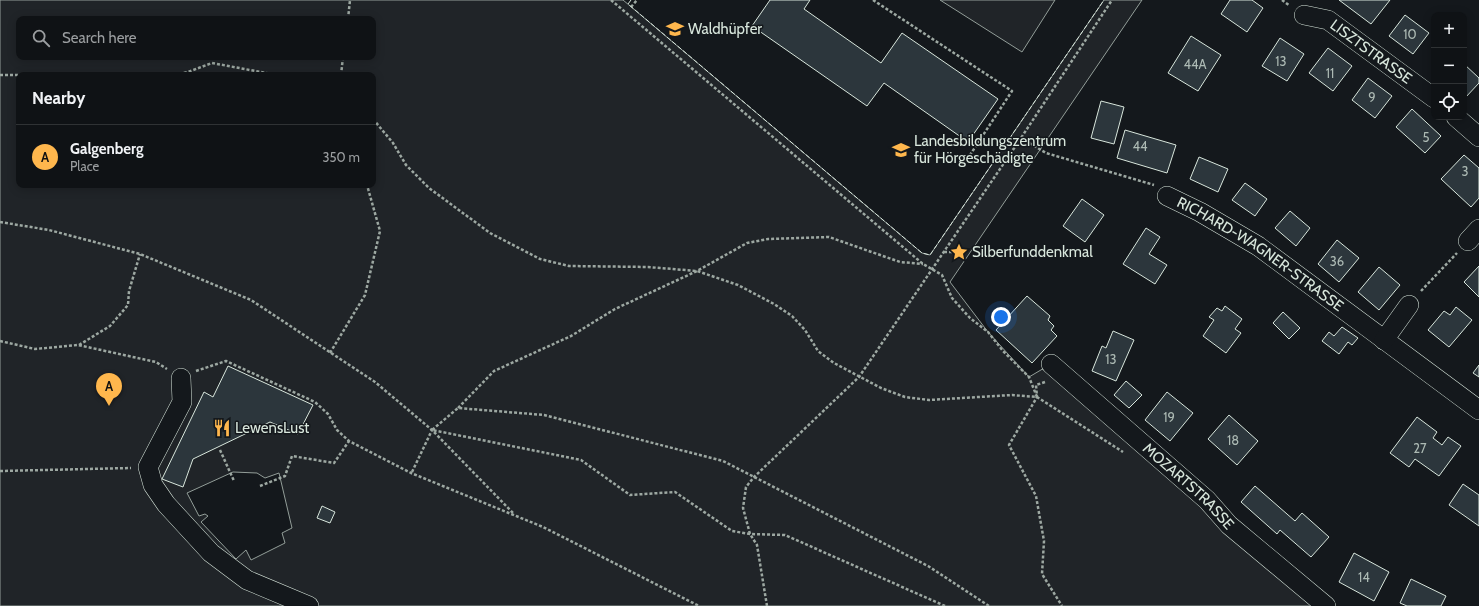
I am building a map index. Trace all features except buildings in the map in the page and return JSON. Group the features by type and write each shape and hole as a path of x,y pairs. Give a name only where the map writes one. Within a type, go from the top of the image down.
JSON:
{"street":[{"name":"LISZTSTRASSE","path":"1304,15 1328,20 1431,96"},
{"path":"1459,120 1479,137"},
{"name":"RICHARD-WAGNER-STRASSE","path":"1167,196 1221,223 1258,246 1479,410"},
{"path":"1384,340 1409,305"},
{"name":"MOZARTSTRASSE","path":"1051,364 1207,500 1228,525 1326,606"},
{"path":"182,378 182,402 148,467 153,485 166,504 211,553 247,580 304,604"},
{"path":"278,606 304,604"}],"path":[{"path":"348,16 350,0"},
{"path":"610,0 923,264 942,274 952,298 970,318 988,332 1003,351 1029,377 1037,397"},
{"path":"632,7 638,0"},
{"path":"873,0 1012,91 970,155"},
{"path":"767,606 757,545 750,534 743,508 746,487 754,477 859,377 1021,138 1112,0"},
{"path":"341,72 343,60"},
{"path":"188,72 212,63 261,72"},
{"path":"0,75 16,75"},
{"path":"376,123 393,143 406,165 428,188 490,233 540,259 569,266 648,267 697,271 738,285 774,304 792,316 805,330 818,351 834,363 859,377 905,397 929,400 1012,395 1037,397 1129,456"},
{"name":"RICHARD-WAGNER-STRASSE","path":"1021,138 1046,153 1152,183 1167,196"},
{"path":"330,353 365,295 380,231 368,188"},
{"path":"0,222 49,230 140,254 251,300 375,382 432,430 515,515"},
{"path":"1409,305 1432,278 1474,235"},
{"path":"412,473 432,430 458,408 494,371 571,336 615,309 697,271 747,243 768,239 829,237 900,262 923,264"},
{"path":"943,252 957,252"},
{"path":"78,345 110,326 128,305 129,292 140,254"},
{"path":"0,342 35,349 78,345 156,362 182,378 204,367 226,361 315,402 328,414 337,430 349,441 412,473 543,527 699,606"},
{"path":"1037,397 1010,445 1036,496 1044,541 1042,574 1062,606"},
{"path":"458,408 544,415 723,462 928,566 989,606"},
{"path":"432,430 581,460 630,495 675,492 732,531 750,534 785,535 945,606"},
{"path":"260,486 285,476 292,456 334,463 349,441"},
{"path":"220,450 234,481"},
{"path":"0,471 148,467"}],"shaded area":[{"path":"0,0 623,0 922,253 930,255 1104,0 1142,0 950,282 988,332 1029,377 1051,364 1326,606 0,606","holes":["233,472 257,473 265,478 279,473 292,528 282,533 285,543 251,560 246,550 236,559 201,522 208,516 205,514 199,516 187,493"]},
{"path":"940,0 1055,0 1022,52"}],"fence":[{"path":"631,0 628,4 922,253 930,255 1104,0"}],"place":[{"name":"Waldhüpfer","path":"675,29"},
{"name":"Landesbildungszentrum für Hörgeschädigte","path":"901,150"},
{"name":"Silberfunddenkmal","path":"959,252"},
{"name":"Galgenberg","path":"109,406"},
{"name":"LewensLust","path":"222,428"}]}
